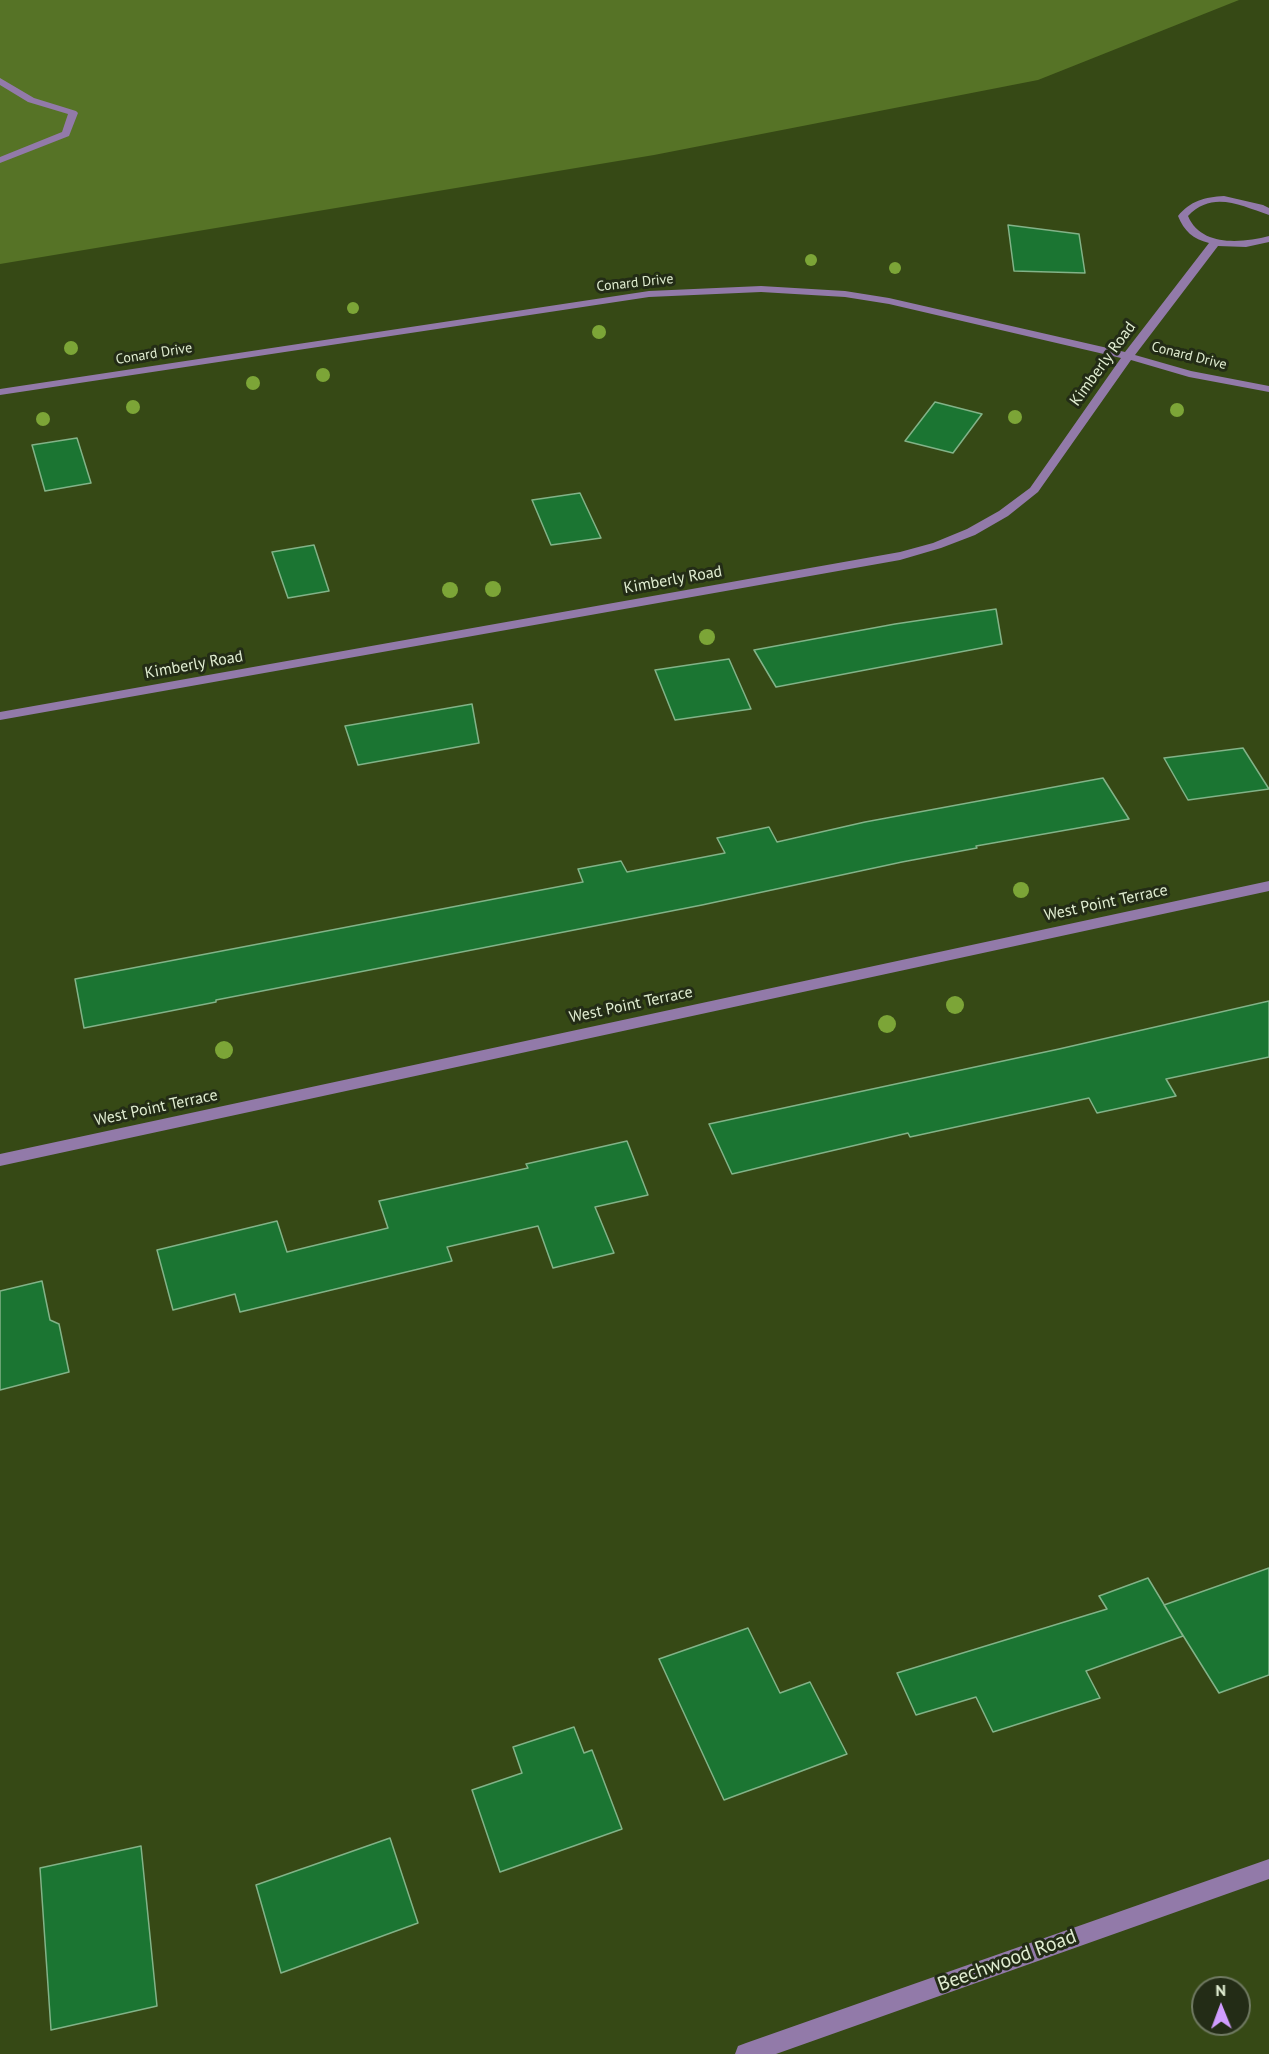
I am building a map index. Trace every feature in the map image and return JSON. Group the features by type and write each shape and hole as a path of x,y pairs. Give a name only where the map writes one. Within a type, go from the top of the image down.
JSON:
{"street":[{"path":"0,81 31,100 73,113 66,134 0,160"},
{"path":"1269,212 1254,204 1223,200 1209,201 1187,210 1183,216 1190,231 1215,242 1244,245 1269,239"},
{"name":"Kimberly Road","path":"0,716 900,556 931,549 962,538 991,523 1034,490 1128,356 1215,242"},
{"name":"Conard Drive","path":"0,392 649,294 761,289 845,294 889,301 1128,356 1189,374 1269,389"},
{"name":"West Point Terrace","path":"0,1160 1269,886"},
{"name":"Beechwood Road","path":"746,2054 1269,1869"}],"green space":[{"path":"0,0 1239,0 1038,80 654,155 0,264"}],"building":[{"path":"1008,225 1079,234 1085,273 1014,271"},
{"path":"935,402 982,414 953,453 905,441"},
{"path":"77,438 91,483 45,491 32,445"},
{"path":"580,493 601,538 551,545 532,500"},
{"path":"314,545 329,591 288,598 272,552"},
{"path":"996,609 1002,644 776,687 754,650 895,624"},
{"path":"729,659 751,709 675,720 655,670"},
{"path":"472,704 479,743 358,765 345,726"},
{"path":"1243,748 1269,789 1188,800 1164,758"},
{"path":"1103,778 1129,819 976,846 977,848 702,905 84,1028 75,979 583,882 578,869 621,861 627,872 725,853 717,838 769,827 777,842 865,822"},
{"path":"1269,1001 1269,1057 1166,1079 1176,1096 1097,1113 1089,1098 910,1137 908,1133 732,1174 709,1124 1059,1049"},
{"path":"627,1141 648,1195 595,1207 614,1253 553,1268 538,1226 447,1247 452,1261 240,1312 235,1294 173,1310 157,1250 277,1221 287,1252 388,1228 379,1201 528,1168 526,1164"},
{"path":"42,1281 50,1320 59,1324 69,1372 0,1390 0,1291"},
{"path":"1269,1568 1269,1675 1219,1693 1164,1605"},
{"path":"1148,1578 1183,1636 1086,1671 1100,1698 993,1732 976,1697 916,1715 897,1673 1107,1609 1099,1596"},
{"path":"748,1628 780,1693 810,1682 847,1754 724,1800 659,1659"},
{"path":"574,1727 584,1753 592,1750 622,1829 500,1872 472,1790 522,1773 513,1747"},
{"path":"390,1838 418,1923 281,1973 256,1885"},
{"path":"141,1846 157,2006 51,2030 40,1868"}]}
